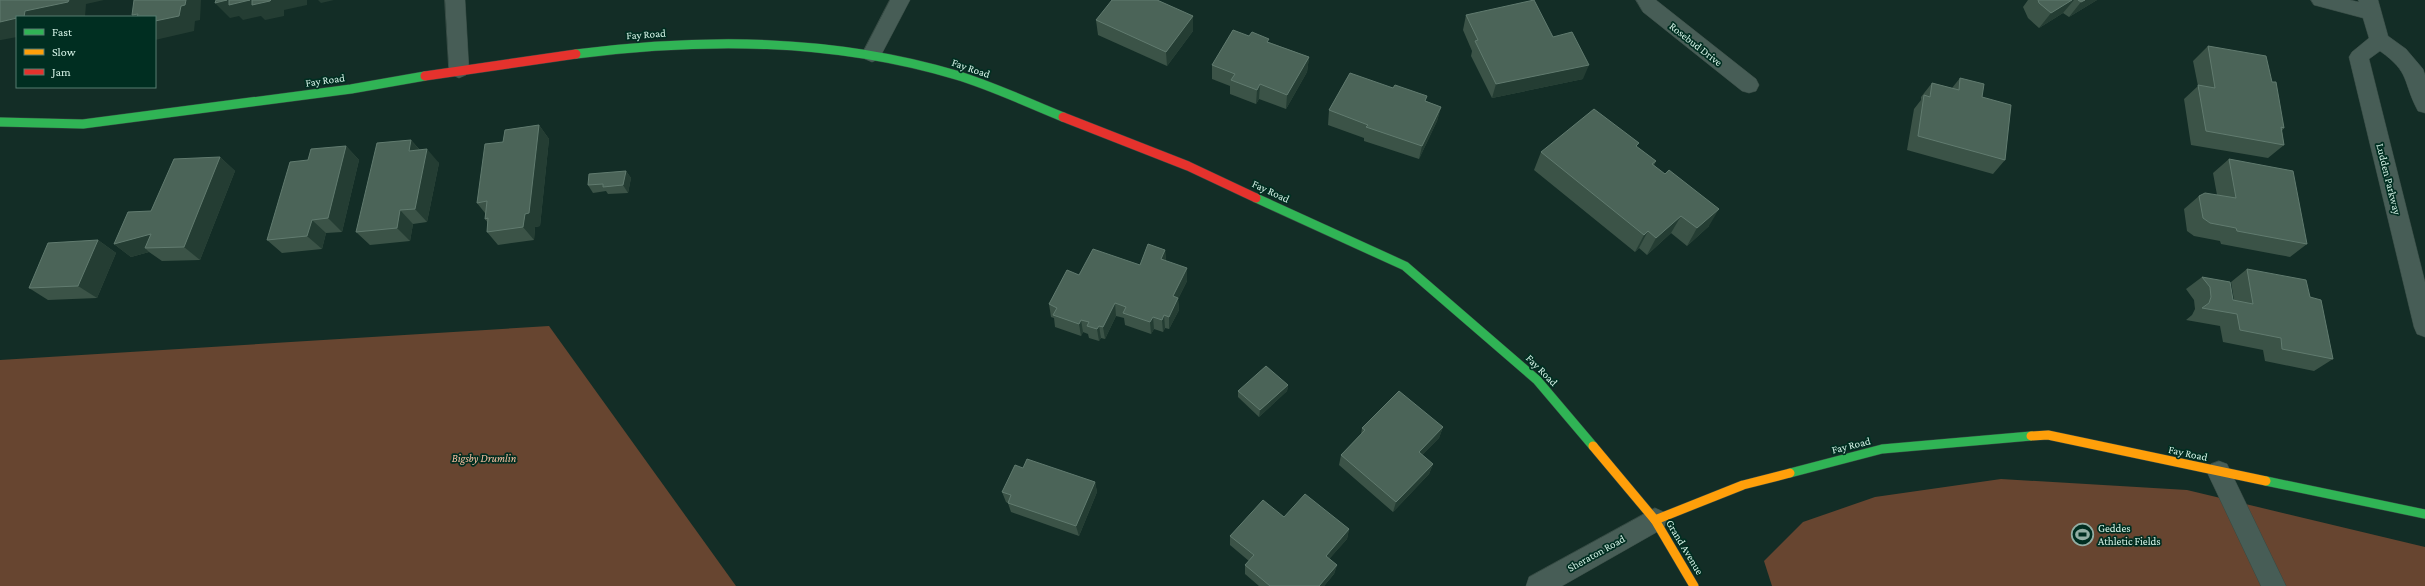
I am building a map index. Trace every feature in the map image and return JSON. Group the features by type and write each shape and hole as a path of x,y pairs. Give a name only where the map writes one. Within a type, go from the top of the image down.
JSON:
{"street":[{"path":"455,0 459,70"},
{"path":"872,54 900,0"},
{"name":"Rosebud Drive","path":"1646,0 1650,7 1750,85"},
{"path":"2320,0 2370,6 2379,40 2399,54 2413,69 2425,105"},
{"name":"Ludden Parkway","path":"2379,40 2359,57 2425,327"},
{"name":"Fay Road","path":"0,122 83,124 351,89 459,70 631,46 732,41 782,42 872,54 957,75 1188,166 1405,266 1537,380 1655,520 1743,485 1890,448 2048,436 2425,514"},
{"path":"2220,472 2274,586"},
{"name":"Sheraton Road","path":"1538,586 1655,520"},
{"name":"Grand Avenue","path":"1655,520 1694,586"}],"green space":[{"name":"Bigsby Drumlin","path":"549,326 736,586 0,586 0,360"},
{"name":"Geddes Athletic Fields","path":"2001,479 2187,490 2425,547 2425,586 1772,586 1764,561 1803,522 1875,497"}],"building":[{"path":"0,0 69,0 68,2 25,11 24,16 16,16 16,18 0,22"},
{"path":"134,0 186,0 185,5 181,6 179,16 156,21 156,16 137,16 138,14 132,15"},
{"path":"216,0 227,0 215,3"},
{"path":"229,0 250,0 229,5"},
{"path":"252,0 271,0 252,5"},
{"path":"1112,0 1157,0 1193,16 1166,52 1096,20"},
{"path":"1534,0 1553,37 1572,32 1589,65 1496,84 1475,41 1478,40 1466,15"},
{"path":"2038,0 2072,0 2051,13 2039,3"},
{"path":"1233,30 1249,36 1252,32 1269,39 1267,42 1309,57 1287,95 1260,84 1257,90 1231,80 1235,74 1212,65"},
{"path":"2208,46 2266,56 2272,82 2276,82 2284,128 2281,127 2284,145 2206,131 2198,85 2215,88"},
{"path":"1350,73 1393,88 1395,85 1427,96 1425,101 1441,107 1422,146 1366,127 1368,125 1329,110"},
{"path":"1960,78 1984,84 1982,97 2011,105 2005,160 1918,136 1924,95 1930,97 1932,83 1959,90"},
{"path":"1594,109 1639,143 1636,146 1656,161 1652,164 1665,174 1669,170 1719,209 1697,228 1681,216 1656,238 1648,231 1644,235 1541,152"},
{"path":"539,125 529,213 525,214 523,227 487,232 488,218 485,219 487,201 477,203 485,144 503,142 505,130"},
{"path":"411,140 409,151 427,149 415,209 400,210 397,228 356,232 377,143"},
{"path":"346,146 328,218 312,220 307,236 267,240 290,162 308,160 311,149"},
{"path":"220,157 184,247 145,248 151,234 114,244 128,212 151,211 174,159"},
{"path":"2229,159 2293,171 2307,244 2237,231 2236,228 2210,223 2203,218 2199,196 2205,193 2236,198"},
{"path":"626,171 623,185 603,187 603,184 588,185 589,174"},
{"path":"98,240 78,286 29,288 48,243"},
{"path":"1148,244 1165,250 1161,259 1187,268 1173,296 1178,298 1169,317 1164,315 1162,320 1153,317 1150,322 1123,313 1126,307 1115,303 1103,327 1099,326 1097,329 1087,326 1089,322 1081,320 1079,324 1053,315 1057,308 1049,304 1067,270 1079,275 1093,249 1140,265"},
{"path":"2247,269 2306,280 2310,297 2321,300 2333,359 2282,349 2281,338 2240,330 2237,314 2202,308 2209,303 2211,297 2210,287 2202,277 2230,282 2233,300 2253,304"},
{"path":"1266,366 1288,385 1260,410 1238,391"},
{"path":"1399,391 1443,427 1419,452 1433,464 1396,502 1341,455 1365,430 1362,428"},
{"path":"1027,459 1095,482 1076,526 1008,503 1011,495 1002,492 1015,465 1023,468"},
{"path":"1305,494 1349,529 1326,556 1337,565 1319,586 1270,586 1245,565 1254,555 1230,536 1263,500 1284,517"}],"traffic: fast":[{"path":"576,54 672,44 720,43 815,47 862,53 909,62 970,79 1063,117"},
{"path":"0,122 83,124 351,89 425,76"},
{"path":"1256,198 1405,266 1537,380 1593,446"},
{"path":"1790,473 1882,449 2031,436"},
{"path":"2266,481 2425,514"}],"traffic: slow":[{"path":"2031,436 2048,435 2266,481"},
{"path":"1593,446 1655,520 1694,586"},
{"path":"1655,520 1743,485 1790,473"}],"traffic: jam":[{"path":"425,76 576,54"},
{"path":"1063,117 1188,166 1256,198"}],"place":[{"name":"Geddes Athletic Fields","path":"2082,534"}]}
